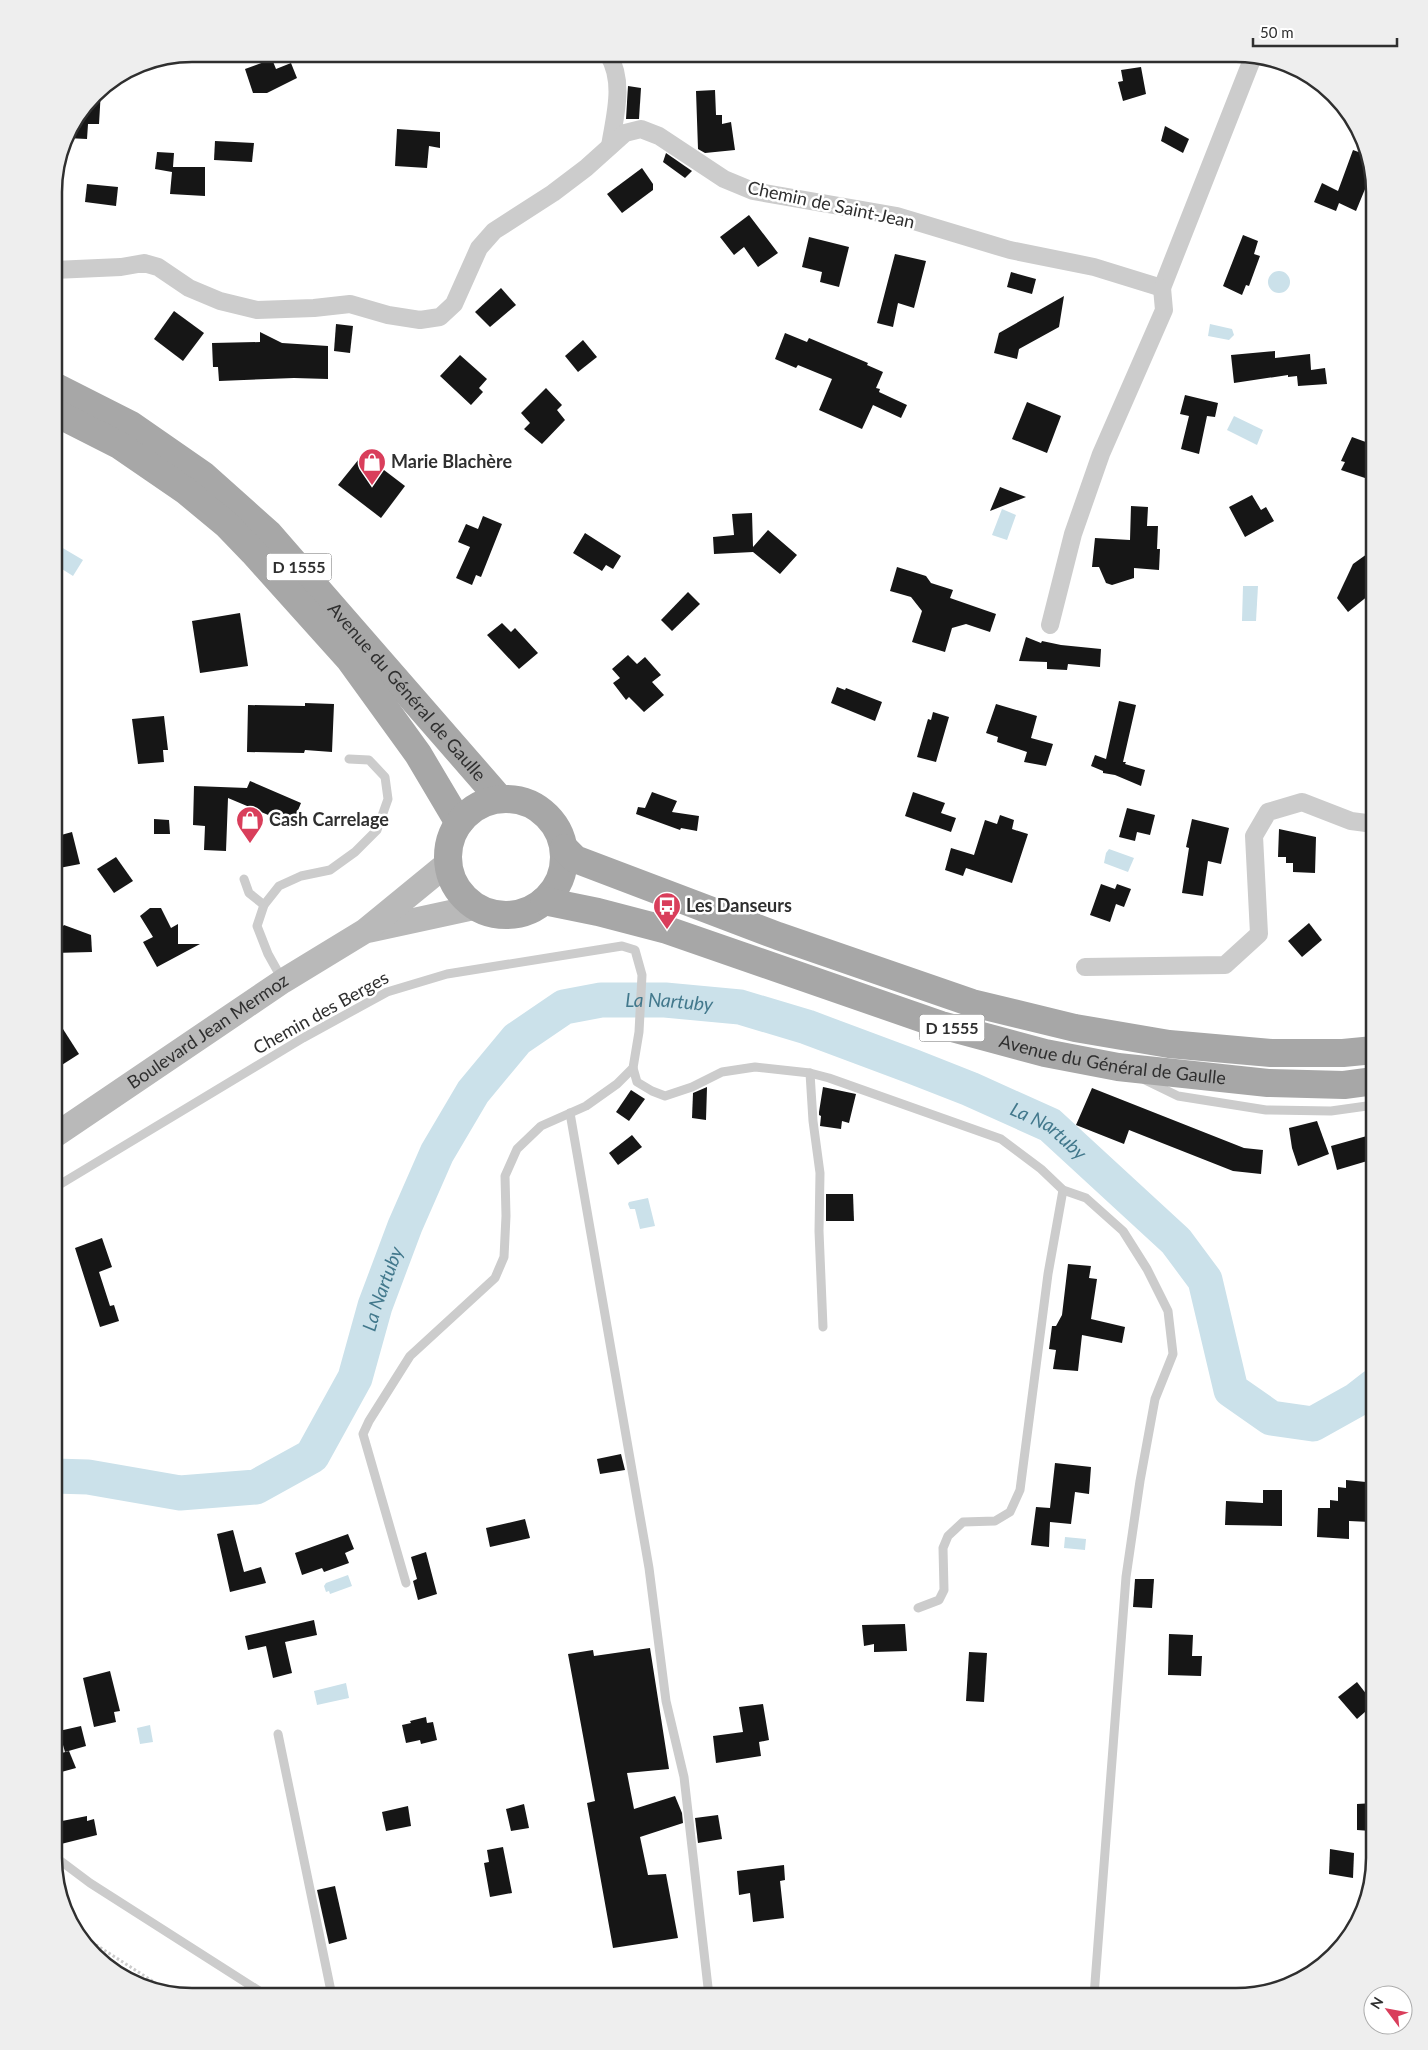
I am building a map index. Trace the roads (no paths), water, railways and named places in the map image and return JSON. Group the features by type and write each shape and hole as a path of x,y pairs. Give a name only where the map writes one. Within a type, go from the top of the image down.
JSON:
{"main road":[{"name":"Avenue du Général de Gaulle","path":"63,391 139,430 202,474 269,534 500,799"},
{"name":"Avenue du Général de Gaulle","path":"63,416 119,445 186,491 227,525 350,660 418,754 459,823"},
{"path":"500,799 518,800 534,806 548,816 558,831 564,848 564,867 557,885 544,901 529,910 511,915 493,914 476,906 462,895 453,880 448,863 452,835 459,823 470,811 484,803 500,799"},
{"name":"Avenue du Général de Gaulle","path":"564,848 575,859 674,898 981,1006 1075,1028 1168,1044 1271,1053 1366,1051"},
{"name":"Boulevard Jean Mermoz","path":"62,1130 283,981 365,931 448,863"},
{"name":"Avenue du Général de Gaulle","path":"544,901 598,912 667,930 941,1025 1046,1053 1118,1066 1268,1083 1344,1085 1366,1082"},
{"name":"Boulevard Jean Mermoz","path":"365,931 476,906"}],"street":[{"path":"610,146 618,85 614,63"},
{"path":"1050,625 1073,534 1101,454 1164,310 1162,288 1250,64"},
{"name":"Chemin de Saint-Jean","path":"63,270 121,267 144,263 158,267 189,288 220,302 257,310 314,308 350,304 388,315 412,319 420,320 440,317 454,304 479,248 494,231 566,183 625,133 641,130 660,136 724,179 753,191 897,216 1002,247 1094,267 1162,288"},
{"path":"1085,967 1225,965 1259,934 1254,836 1268,812 1302,802 1351,821 1366,823"}],"lane":[{"path":"283,981 268,954 257,926 264,905 279,886 301,876 330,870 355,852 377,830 388,799 385,777 369,760 348,759"},
{"path":"244,879 249,893 264,905"},
{"name":"Chemin des Berges","path":"62,1183 304,1038 387,992 447,974 622,946 635,950 642,975 639,1032 633,1068"},
{"path":"1118,1066 1178,1096 1258,1109 1331,1111 1366,1107"},
{"path":"406,1583 363,1434 369,1421 410,1356 495,1278 504,1257 505,1176 517,1149 541,1126 586,1106 617,1084 633,1068 637,1082 665,1096 692,1087 722,1072 755,1067 810,1073 830,1078 1002,1139 1041,1169 1063,1190 1086,1198 1123,1231 1147,1269 1168,1311 1173,1354 1155,1399 1140,1481 1126,1577 1095,1988"},
{"path":"810,1073 813,1121 820,1173 819,1231 823,1327"},
{"path":"570,1113 649,1568 666,1700 684,1777 708,1987"},
{"path":"918,1608 939,1600 944,1590 943,1548 948,1536 963,1522 995,1521 1010,1512 1020,1490 1046,1283 1063,1190"},
{"path":"278,1734 330,1987"},
{"path":"63,1862 106,1893 253,1987"}],"water":[{"path":"1279,271 1287,274 1290,282 1287,290 1279,293 1271,290 1268,282 1271,274"},
{"path":"1210,324 1232,329 1234,335 1229,340 1208,336"},
{"path":"1234,416 1263,430 1257,445 1227,430"},
{"path":"1002,509 1016,515 1007,540 992,535"},
{"path":"63,548 83,560 73,576 63,570"},
{"path":"1243,586 1258,586 1256,621 1242,621"},
{"path":"1109,849 1134,858 1128,872 1104,863"},
{"path":"648,1198 655,1226 640,1229 635,1209 630,1209 628,1204 629,1202"},
{"path":"1065,1537 1086,1539 1085,1550 1064,1548"},
{"path":"348,1575 352,1586 330,1594 329,1591 326,1592 324,1586 326,1583"},
{"path":"346,1683 349,1698 317,1705 314,1691"},
{"path":"150,1725 153,1742 140,1744 137,1728"}],"waterway":[{"name":"La Nartuby","path":"62,1476 88,1477 180,1493 256,1487 312,1456 355,1378 375,1306 405,1226 437,1153 473,1092 517,1039 564,1007 601,1000 665,1000 740,1007 807,1027 914,1067 970,1089 1050,1125 1176,1241 1205,1280 1231,1390 1271,1418 1313,1424 1356,1400 1366,1392"}],"place":[{"name":"Marie Blachère","path":"372,486"},
{"name":"Cash Carrelage","path":"250,844"},
{"name":"Les Danseurs","path":"667,930"}]}
